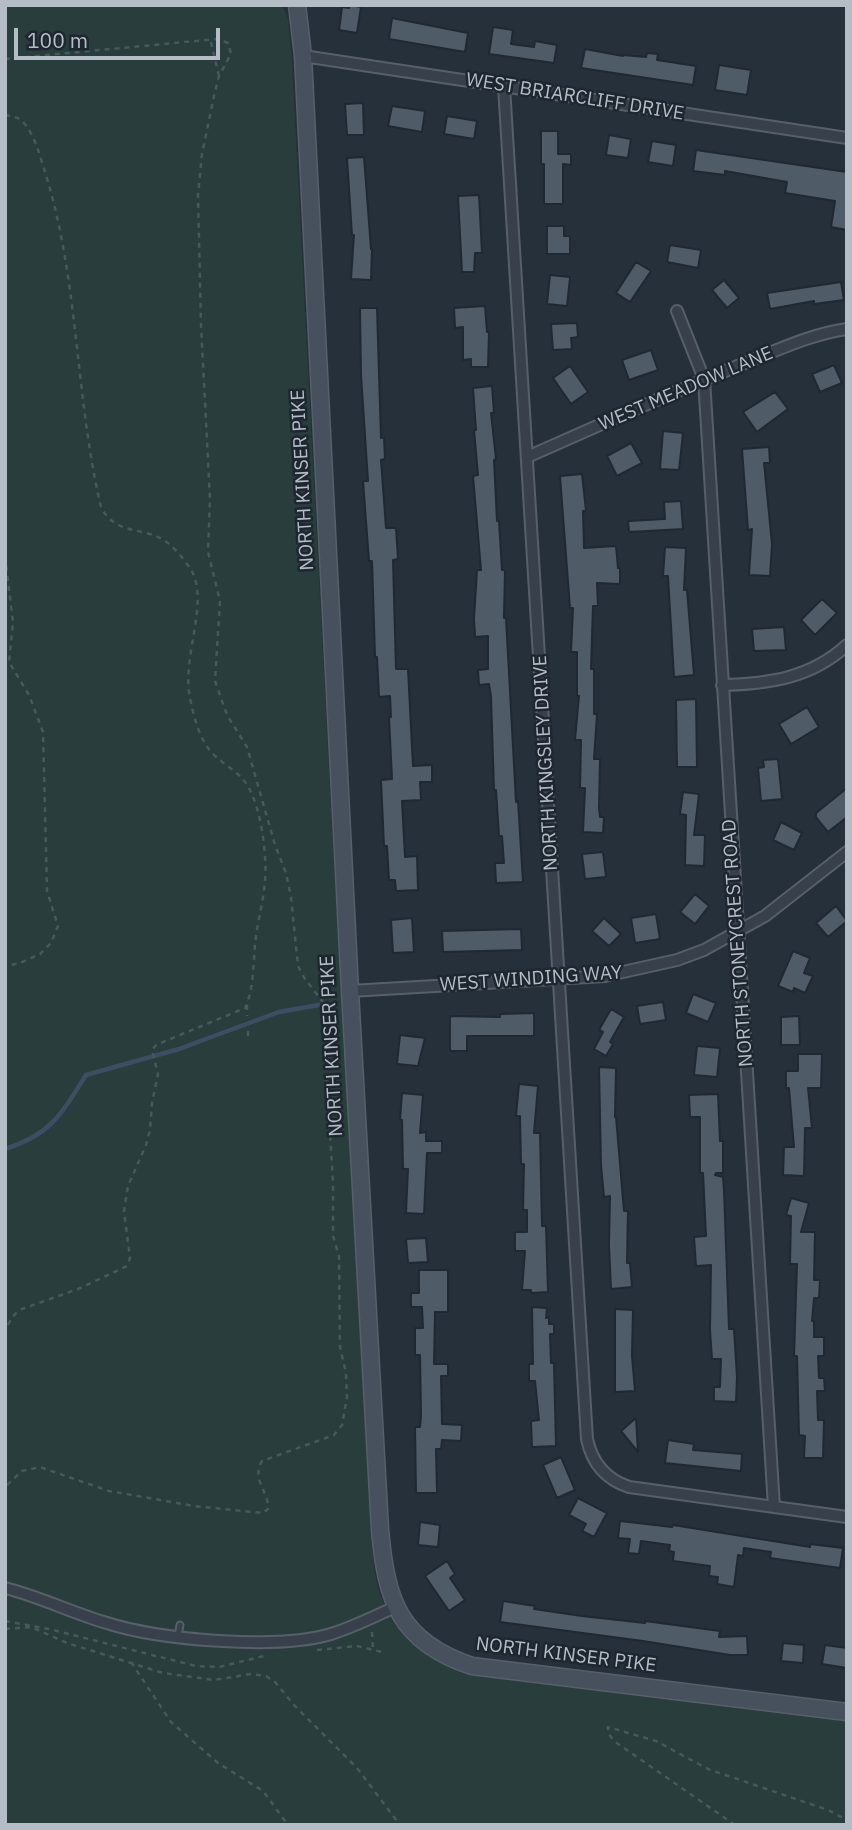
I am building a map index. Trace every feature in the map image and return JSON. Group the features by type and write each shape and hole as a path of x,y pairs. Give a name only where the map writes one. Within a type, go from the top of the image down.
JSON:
{"street":[{"name":"NORTH KINSER PIKE","path":"297,5 303,55 380,1529 386,1579 395,1607 414,1632 432,1648 472,1666 847,1712"},
{"name":"WEST BRIARCLIFF DRIVE","path":"303,55 847,138"},
{"name":"NORTH KINGSLEY DRIVE","path":"504,86 587,1439 590,1452 600,1469 615,1481 629,1487 774,1507"},
{"name":"NORTH STONEYCREST ROAD","path":"677,312 704,379 774,1507"},
{"name":"WEST MEADOW LANE","path":"527,457 704,379 807,338 847,329"},
{"path":"722,685 767,683 789,678 826,662 847,645"},
{"name":"WEST WINDING WAY","path":"350,991 604,976 653,967 704,950 738,933 765,916 847,852"},
{"path":"774,1507 847,1517"},
{"path":"5,1588 55,1603 115,1626 179,1630 277,1642 329,1635 395,1607"}],"path":[{"path":"5,59 210,41 224,41 231,50 230,58 219,76 202,154 198,219 210,499 208,552 220,601 215,681 227,715 247,747 289,885 299,966 304,979 326,1006 331,1018 326,1067 333,1183 333,1236 339,1256 340,1347 346,1373 347,1397 339,1431 324,1440 262,1461 258,1479 268,1506 263,1513 194,1506 109,1491 40,1467 22,1471 5,1487"},
{"path":"210,41 219,76"},
{"path":"5,115 16,117 24,123 35,143 49,185 66,272 80,386 101,507 110,519 125,528 160,538 191,569 196,580 199,597 189,659 190,698 206,746 237,772 247,786 258,811 265,879 247,1016"},
{"path":"5,556 13,622 9,662 29,695 43,732 47,891 58,926 51,943 40,954 30,960 5,966"},
{"path":"258,811 265,809"},
{"path":"5,1329 22,1309 78,1289 127,1266 130,1258 124,1220 125,1201 128,1186 150,1130 158,1074 152,1054 153,1047 233,1014 247,1003"},
{"path":"248,1031 248,1037"},
{"path":"372,1618 373,1650 382,1652"},
{"path":"5,1629 31,1627 68,1643 163,1673 222,1680 257,1674 272,1679 357,1768 400,1825"},
{"path":"131,1662 171,1723 218,1763 263,1791 288,1825"},
{"path":"736,1825 611,1738 608,1727 656,1741 708,1769 828,1810 847,1820"}],"green space":[{"path":"5,5 282,5 288,19 374,1568 387,1611 409,1640 439,1661 456,1668 754,1706 847,1721 847,1825 5,1825"}],"building":[{"path":"350,5 361,7 357,33 339,30 342,7 349,8"},
{"path":"392,18 468,33 465,52 389,39"},
{"path":"493,27 513,30 511,44 534,47 535,41 557,45 554,63 489,54"},
{"path":"585,49 623,56 646,57 647,53 658,54 657,60 696,66 693,85 581,68"},
{"path":"719,65 751,70 747,95 715,90"},
{"path":"363,103 364,135 347,135 345,104"},
{"path":"392,106 425,111 422,132 388,126"},
{"path":"447,116 477,121 474,139 444,134"},
{"path":"541,131 558,131 558,154 571,154 571,165 563,164 563,204 544,204"},
{"path":"609,135 631,139 628,158 606,155"},
{"path":"652,141 676,145 673,166 648,162"},
{"path":"696,150 847,172 847,230 831,227 835,201 785,193 787,182 725,171 725,175 693,171"},
{"path":"364,157 372,249 371,280 351,279 354,235 347,158"},
{"path":"479,195 482,253 475,253 474,272 462,272 458,196"},
{"path":"547,226 564,226 564,236 570,236 570,254 547,254"},
{"path":"670,245 701,250 698,268 667,262"},
{"path":"636,262 651,271 630,302 616,293"},
{"path":"550,275 570,277 567,306 547,304"},
{"path":"724,280 739,298 727,308 712,290"},
{"path":"841,282 844,300 814,304 814,301 770,309 767,293"},
{"path":"485,306 489,332 488,367 471,367 471,359 463,360 463,327 455,328 454,308"},
{"path":"360,308 377,308 381,438 384,437 385,459 381,460 386,528 396,528 398,559 393,560 396,669 408,669 413,766 432,765 432,782 420,782 421,800 402,801 405,857 417,856 418,890 396,891 395,880 389,880 387,846 384,846 381,780 392,779 391,717 390,696 379,697 375,657 372,561 369,561 363,481 368,481"},
{"path":"577,323 578,337 571,338 572,349 553,350 551,324"},
{"path":"651,350 658,370 629,380 622,360"},
{"path":"834,365 842,383 820,392 812,374"},
{"path":"570,366 588,392 571,404 553,378"},
{"path":"492,386 497,521 502,570 505,570 504,618 523,882 496,883 495,863 504,863 494,790 491,697 489,684 479,685 478,670 488,669 488,636 475,637 474,619 477,570 481,570 473,476 478,475 473,388"},
{"path":"775,392 788,409 757,432 743,412"},
{"path":"663,431 683,433 679,470 660,469"},
{"path":"631,443 642,463 617,476 607,456"},
{"path":"769,447 770,463 764,463 772,544 770,576 749,575 752,529 748,530 742,449"},
{"path":"582,474 586,511 583,511 584,548 616,546 620,568 620,584 597,583 598,606 593,606 591,669 594,669 594,714 597,714 594,759 600,759 599,808 600,817 604,817 603,833 583,832 585,788 580,788 581,740 575,740 579,696 577,652 571,652 573,608 570,608 560,476"},
{"path":"681,501 683,529 629,532 628,521 665,519 664,502"},
{"path":"665,547 686,548 684,590 687,590 694,675 674,677 668,576 663,576"},
{"path":"822,599 837,613 815,635 801,620"},
{"path":"784,627 786,650 754,651 752,629"},
{"path":"696,699 697,767 677,767 676,700"},
{"path":"807,707 819,727 791,744 779,724"},
{"path":"778,759 782,799 761,801 758,768 764,767 763,760"},
{"path":"847,788 847,817 828,832 816,817 816,813"},
{"path":"683,792 699,794 694,835 705,835 704,866 685,865 686,815 680,814"},
{"path":"781,822 802,833 794,850 773,840"},
{"path":"603,852 606,877 585,879 582,854"},
{"path":"695,894 709,906 695,924 680,912"},
{"path":"836,906 847,921 828,937 816,923"},
{"path":"656,914 660,939 635,943 631,918"},
{"path":"412,918 414,952 393,953 391,920"},
{"path":"604,918 621,934 609,946 592,931"},
{"path":"521,929 522,950 443,952 442,931"},
{"path":"793,951 810,958 804,973 813,976 805,993 778,986"},
{"path":"693,994 716,1003 708,1022 686,1013"},
{"path":"663,1002 666,1020 640,1024 637,1006"},
{"path":"611,1009 624,1017 610,1042 613,1044 606,1056 594,1049 603,1032 599,1030"},
{"path":"534,1013 534,1036 467,1036 467,1051 450,1051 450,1016 500,1017 500,1014"},
{"path":"799,1016 800,1045 781,1045 781,1017"},
{"path":"400,1035 425,1038 418,1066 397,1064"},
{"path":"697,1046 720,1048 717,1077 694,1075"},
{"path":"798,1054 822,1054 821,1088 808,1088 812,1128 805,1128 804,1176 783,1175 784,1147 794,1147 786,1071 798,1071"},
{"path":"599,1067 616,1068 615,1117 624,1211 628,1211 627,1263 630,1263 632,1287 611,1289 610,1196 604,1197 601,1165"},
{"path":"519,1084 538,1086 534,1133 540,1133 542,1226 546,1226 548,1292 531,1293 531,1290 522,1290 525,1251 515,1251 515,1232 527,1232 527,1210 523,1210 524,1164 521,1164 520,1116 516,1116"},
{"path":"402,1093 423,1095 420,1133 426,1132 426,1141 442,1141 442,1153 427,1153 424,1214 406,1213 408,1169 403,1169 400,1120"},
{"path":"718,1094 723,1173 715,1175 723,1177 729,1329 734,1329 736,1402 714,1401 714,1387 720,1387 721,1359 712,1359 711,1265 696,1266 694,1237 706,1236 703,1173 700,1173 700,1117 690,1117 689,1095"},
{"path":"791,1198 809,1203 801,1232 815,1232 814,1280 820,1280 819,1298 814,1298 812,1321 814,1337 824,1337 824,1356 818,1356 819,1378 824,1378 825,1391 817,1391 818,1420 824,1420 823,1458 804,1458 805,1436 799,1435 797,1356 794,1356 797,1264 790,1264 791,1216 786,1215"},
{"path":"426,1238 428,1262 408,1263 406,1239"},
{"path":"419,1270 448,1270 448,1312 435,1312 434,1364 448,1364 448,1376 441,1376 442,1424 462,1425 461,1441 442,1440 441,1449 436,1449 437,1493 416,1493 415,1427 420,1427 421,1416 420,1355 415,1355 415,1328 423,1328 422,1307 411,1307 411,1293 419,1293"},
{"path":"532,1307 547,1308 546,1318 549,1317 549,1324 554,1324 554,1334 550,1334 551,1363 554,1363 556,1446 532,1447 531,1421 539,1420 535,1381 529,1381 529,1364 533,1364"},
{"path":"615,1309 633,1310 632,1356 635,1391 615,1392"},
{"path":"636,1418 638,1452 621,1431"},
{"path":"668,1440 694,1444 693,1450 742,1454 741,1471 665,1463"},
{"path":"561,1457 575,1490 557,1498 543,1465"},
{"path":"578,1498 607,1513 594,1537 582,1531 586,1524 569,1515"},
{"path":"620,1521 673,1525 810,1547 810,1544 843,1548 840,1568 770,1558 771,1552 744,1548 743,1556 738,1555 734,1587 717,1584 718,1577 709,1576 710,1566 673,1561 674,1552 669,1551 670,1545 641,1541 639,1554 628,1553 630,1539 618,1538"},
{"path":"420,1522 440,1525 438,1547 418,1545"},
{"path":"447,1561 455,1574 450,1578 465,1600 449,1611 425,1576"},
{"path":"503,1601 582,1616 720,1631 719,1637 747,1636 748,1655 730,1655 500,1622"},
{"path":"783,1643 804,1645 803,1663 781,1661"},
{"path":"825,1645 847,1648 847,1668 822,1664"}],"waterway":[{"path":"5,1149 34,1137 54,1121 86,1075 179,1049 279,1012 319,1005"}]}
